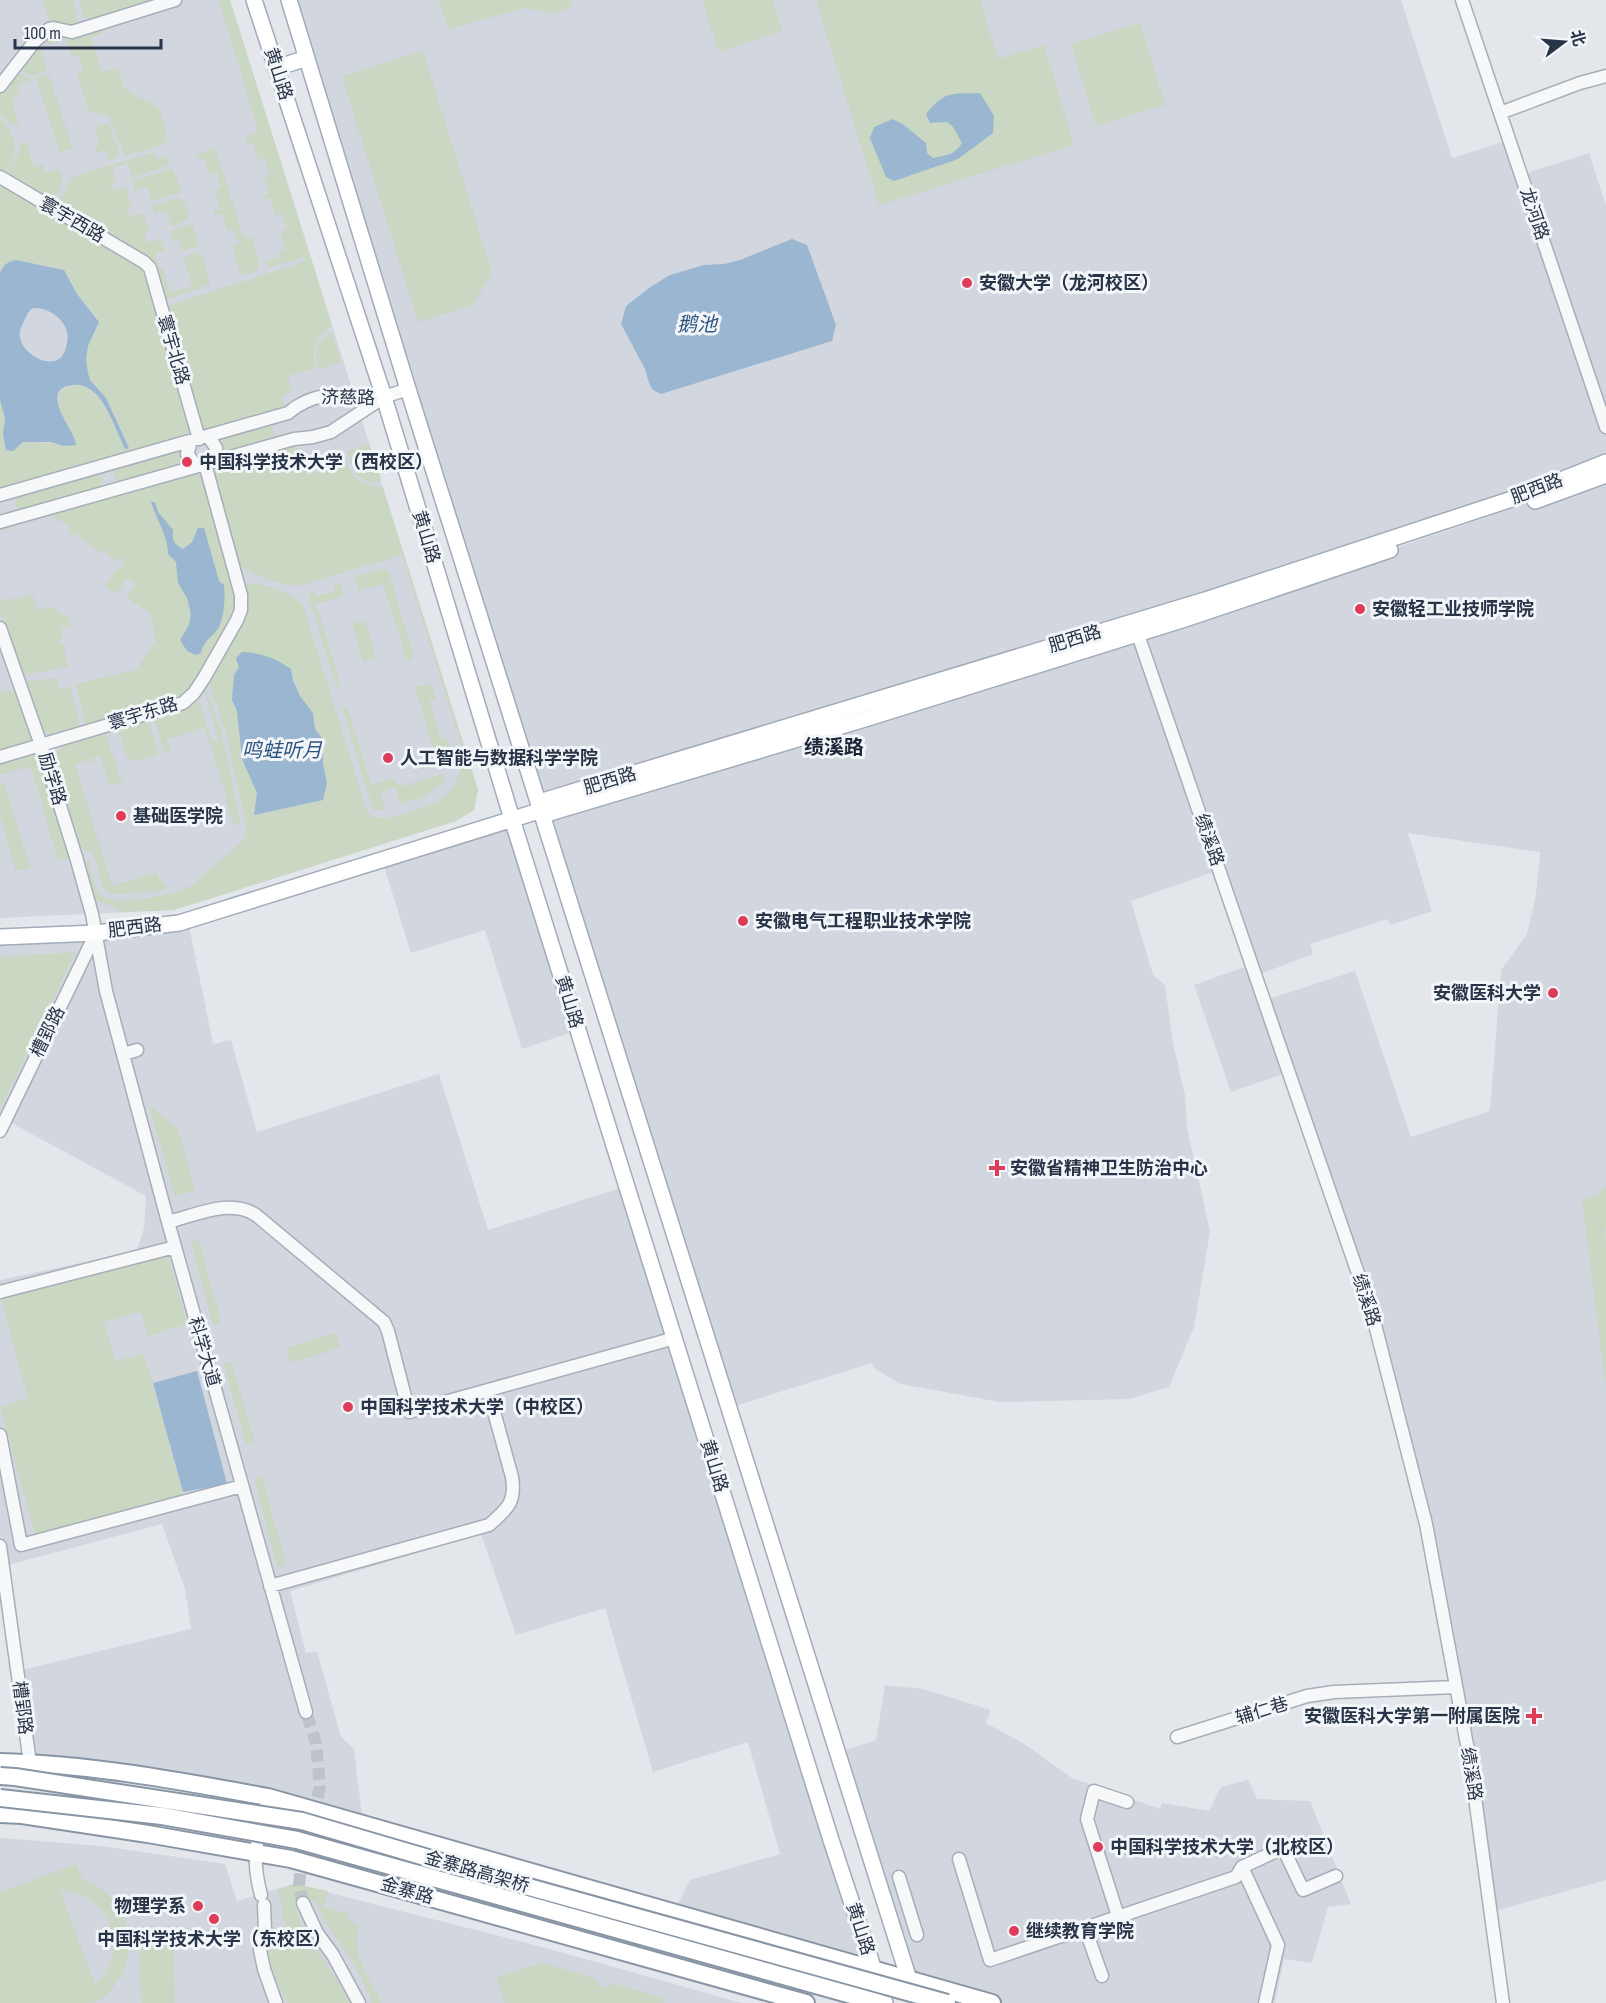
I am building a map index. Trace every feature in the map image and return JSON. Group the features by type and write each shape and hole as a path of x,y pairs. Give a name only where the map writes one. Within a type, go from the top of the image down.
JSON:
{"highway":[{"path":"0,1762 30,1763 163,1778 268,1797 992,2003"},
{"name":"金寨路高架桥","path":"0,1776 155,1797 302,1821 500,1879 947,2003"},
{"name":"金寨路高架桥","path":"0,1798 162,1816 297,1840 882,2003"},
{"name":"金寨路","path":"0,1815 33,1817 254,1851 335,1871 806,2003"}],"main road":[{"name":"黄山路","path":"254,0 384,397 512,819 882,2003"},
{"name":"黄山路","path":"289,0 408,389 917,2003"},
{"path":"276,68 307,58"},
{"name":"肥西路","path":"0,937 96,933 179,923 541,809 865,718 1521,496 1606,462"},
{"name":"肥西路","path":"1135,628 1411,543 1606,475"}],"street":[{"path":"0,86 35,41 49,29 72,32 175,0"},
{"name":"龙河路","path":"1462,0 1606,427"},
{"path":"1500,114 1580,83 1606,76"},
{"name":"寰宇西路","path":"0,177 144,262"},
{"name":"寰宇北路","path":"144,262 150,268 200,439"},
{"path":"384,397 408,389"},
{"name":"济慈路","path":"0,495 288,413 301,402 320,396 384,397"},
{"name":"济慈路","path":"0,522 294,439 331,432 384,397"},
{"path":"200,439 216,448 205,464 187,454 200,439"},
{"name":"寰宇东路","path":"0,757 183,704 194,693 237,620 241,610 242,596 205,464"},
{"name":"励学路","path":"0,628 41,745 76,857 96,933 106,991"},
{"name":"绩溪路","path":"1135,628 1373,1317 1426,1524 1470,1761 1503,2003"},
{"name":"槽郢路","path":"0,1131 96,933"},
{"name":"科学大道","path":"106,991 175,1247 306,1712"},
{"path":"124,1054 137,1050"},
{"path":"168,1221 232,1206 246,1208 256,1215 384,1322 409,1412 675,1338"},
{"path":"0,1293 175,1247"},
{"path":"270,1586 489,1525 508,1508 514,1489 513,1477 488,1390"},
{"path":"0,1435 21,1545 242,1486"},
{"name":"槽郢路","path":"0,1546 30,1763"},
{"name":"辅仁巷","path":"1177,1737 1307,1696 1334,1692 1456,1687"},
{"path":"1118,1917 1087,1819 1094,1791 1127,1802"},
{"path":"268,1797 254,1851 254,1870 262,1900 265,1930 260,1950 276,2003"},
{"path":"959,1859 990,1960 1236,1877 1242,1867 1283,1848 1303,1890 1336,1876"},
{"path":"1242,1867 1278,1945 1265,2003"},
{"path":"898,1877 917,1935"},
{"path":"303,1903 317,1933 333,1955 359,2003"},
{"path":"1085,1928 1102,1976"}],"shaded area":[{"name":"中国科学技术大学（西校区）","path":"0,0 230,0 478,790 474,810 456,821 174,910 0,918"},
{"name":"安徽大学（龙河校区）","path":"289,0 1401,0 1452,158 1509,140 1521,175 1589,153 1606,206 1606,462 1521,496 539,802"},
{"path":"1606,475 1606,1880 1491,1912 1426,1524 1373,1317 1289,1072 1231,1092 1194,985 1253,964 1219,870 1131,901 1153,975 1165,985 1173,1043 1185,1095 1187,1128 1210,1231 1194,1327 1169,1387 1129,1399 1000,1402 901,1384 875,1369 872,1363 729,1408 543,815 1185,619","holes":["1408,833 1540,852 1536,895 1527,934 1501,970 1490,1111 1411,1137 1355,971 1265,1000 1257,975 1313,954 1310,944 1388,919 1390,925 1432,911"]},
{"path":"512,819 578,1030 522,1049 485,930 411,953 382,860"},
{"name":"中国科学技术大学（中校区）","path":"188,921 213,1044 231,1040 257,1132 439,1074 488,1230 627,1186 873,1970 673,1913 690,1880 780,1854 748,1742 653,1772 605,1608 516,1635 481,1534 290,1591 306,1653 317,1652 341,1737 354,1749 363,1825 305,1807 30,1763 18,1671 191,1629 185,1589 162,1524 4,1566 0,1554 0,1280 137,1251 144,1228 146,1196 6,1120 0,1131 0,937"},
{"name":"中国科学技术大学（北校区）","path":"885,1685 923,1689 991,1710 986,1723 1023,1743 1072,1778 1160,1809 1162,1803 1209,1811 1221,1787 1248,1780 1257,1799 1310,1801 1351,1904 1328,1907 1312,1963 1284,1959 1275,2003 992,2003 908,1980 837,1753 876,1740"},
{"name":"中国科学技术大学（东校区）","path":"0,1838 101,1846 225,1864 237,1901 295,1884 546,1948 742,2003 0,2003"}],"green space":[{"path":"43,0 73,0 79,23 69,28 50,22"},
{"path":"79,0 158,0 91,22 84,16"},
{"path":"219,0 230,0 332,325 322,334 316,344 315,368 288,376 292,392 282,396 284,406 279,411 208,431 199,424 166,309 170,305 306,261 304,257 271,267 264,262 280,257 279,251 285,249 280,232 287,229 283,214 275,216 270,198 263,200 262,197 269,194 264,176 270,174 265,158 258,160 253,142 247,144 245,138 258,131"},
{"path":"439,0 570,0 572,7 554,13 525,8 448,29"},
{"path":"702,0 772,0 782,31 719,52"},
{"path":"816,0 980,0 998,59 1044,45 1074,145 879,205"},
{"path":"1140,23 1165,105 1096,126 1071,44"},
{"path":"100,27 105,32 91,37 102,72 117,68 124,89 159,107 168,139 163,145 125,156 108,114 98,116 96,112 90,114 77,73 83,71 78,55 72,57 66,39 48,45 45,37 54,31"},
{"path":"38,44 47,70 32,76 22,72 21,66"},
{"path":"423,51 492,273 473,305 418,322 342,76"},
{"path":"18,73 31,79 17,85 20,96 12,99 19,126 9,122 0,113 0,92 14,74"},
{"path":"49,76 73,149 60,152 36,78"},
{"path":"0,117 9,130 15,147 14,157 3,174 0,173"},
{"path":"108,123 120,153 117,158 110,161 106,151 96,153 94,148 100,145 94,127"},
{"path":"25,140 34,167 43,164 46,173 59,169 63,183 53,201 5,175 20,151 20,144"},
{"path":"215,148 244,239 252,237 259,263 256,271 241,276 232,246 239,244 234,229 227,231 222,214 215,215 214,210 220,208 215,191 221,188 217,174 210,175 204,158 198,159 196,154"},
{"path":"155,152 157,159 168,156 169,165 131,178 128,163 112,168 116,182 111,184 113,191 126,187 132,207 127,208 130,217 143,213 149,231 144,232 148,243 161,238 165,251 155,254 160,269 163,269 170,292 192,286 184,257 201,252 209,285 166,300 162,298 152,265 56,206 72,177"},
{"path":"173,168 181,189 179,193 152,201 147,186 135,190 132,181"},
{"path":"0,183 144,267 191,431 187,438 0,490 0,400 5,418 4,444 16,449 23,442 77,443 59,410 59,396 61,391 68,387 79,386 88,389 104,406 125,449 129,448 106,398 90,380 86,359 88,346 98,328 97,317 77,294 69,279 58,268 26,262 3,267 0,273"},
{"path":"176,198 183,200 189,216 188,220 171,226 166,210 154,214 152,205"},
{"path":"192,225 199,245 182,251 178,239 173,241 170,231"},
{"path":"330,333 333,335 341,361 319,369 316,359 317,349"},
{"path":"272,422 271,427 277,439 227,452 221,446 223,438 227,435"},
{"path":"295,443 308,475 346,463 361,481 383,488 478,790 474,810 456,821 174,910 120,912 95,899 86,861 89,861 95,884 102,896 119,900 146,898 192,885 239,844 246,835 246,825 227,736 211,689 210,675 244,587 248,583 278,590 293,597 303,606 367,812 371,817 395,816 422,808 441,798 455,784 462,764 463,750 402,555 302,585 276,582 252,572 237,564 213,474 222,464","holes":["239,667 291,669 300,696 313,713 315,729 322,738 323,764 327,783 323,800 254,815 257,793 242,759 237,711"]},
{"path":"369,444 380,482 361,478 354,470 349,458 348,451"},
{"path":"173,451 179,452 182,457 182,463 177,468 122,484 114,478 114,471 118,467"},
{"path":"196,472 203,479 237,594 236,612 193,689 176,701 86,728 76,684 136,670 156,640 150,613 130,600 128,595 136,584 127,578 119,591 113,592 105,586 117,568 124,566 123,558 115,560 109,557 107,550 100,552 79,537 78,533 70,535 66,524 56,520 54,514 12,526 4,532 2,530 12,524"},
{"path":"94,473 103,480 99,489 24,511 19,510 15,505 16,498 20,494"},
{"path":"381,569 388,570 414,658 407,660 383,584 359,591 354,577"},
{"path":"334,584 340,584 343,596 316,604 341,686 336,686 310,600 310,591 314,590 316,596 335,591"},
{"path":"33,595 37,610 52,607 53,610 57,610 58,613 70,619 71,626 61,628 63,636 59,641 64,645 69,666 26,675 22,672 0,613 0,601"},
{"path":"365,620 376,658 363,662 352,624"},
{"path":"56,678 59,689 71,687 80,729 52,736 40,730 26,683"},
{"path":"428,684 433,686 436,698 429,701 441,739 447,738 453,757 450,762 405,774 438,764 415,687"},
{"path":"11,690 19,693 33,733 32,739 20,747 0,753 0,694"},
{"path":"207,690 223,739 240,821 234,827 225,798 228,797 204,728 167,739 170,751 165,752 154,720 196,699 211,739 216,742 218,737 205,692"},
{"path":"347,706 371,785 392,779 403,786 444,773 445,780 425,797 400,804 395,787 380,792 385,809 375,810 344,712"},
{"path":"144,721 149,722 158,752 157,756 133,761 127,756 119,732 123,727"},
{"path":"102,733 106,736 122,783 110,786 100,756 91,759 92,764 88,760 75,764 112,886 157,872 161,882 164,881 166,888 163,891 111,894 105,891 93,853 82,849 51,756 69,743"},
{"path":"28,753 35,754 42,763 70,854 69,859 58,860 31,766 0,775 0,762"},
{"path":"4,783 30,868 16,871 0,816 0,785"},
{"path":"76,952 0,1108 0,957"},
{"path":"149,1105 178,1129 195,1191 175,1196"},
{"path":"1606,1185 1606,1388 1582,1198 1597,1196"},
{"path":"199,1240 221,1323 213,1325 191,1242"},
{"path":"167,1254 188,1324 148,1336 141,1312 104,1322 115,1361 144,1354 187,1507 39,1548 0,1407 28,1398 0,1294"},
{"path":"336,1333 340,1348 291,1363 286,1348"},
{"path":"231,1362 255,1443 246,1444 224,1363"},
{"path":"262,1476 286,1566 277,1567 255,1479"},
{"path":"77,1864 82,1879 97,1886 109,1896 119,1908 126,1922 129,1953 124,1968 110,1991 96,2002 0,2003 0,1892","holes":["60,1891 78,1894 92,1901 103,1912 110,1926 113,1941 112,1956 106,1971 95,1985"]},
{"path":"295,1884 328,1891 323,1907 349,1914 348,1921 359,1924 357,1947 359,1957 381,2003 373,2003 354,1964 328,1926 315,1901 294,1905 307,1937 334,1975 350,2003 287,2003 269,1959 268,1941 271,1932 279,1929 289,1933 281,1911 284,1909 277,1889"},
{"path":"140,1943 174,1943 175,2003 141,2003"},
{"path":"542,1963 597,1979 596,1985 609,1988 610,1983 664,1998 663,2003 505,2003 496,1977"}],"water":[{"path":"962,93 980,93 994,116 993,133 958,159 894,181 886,177 870,138 874,127 893,119 926,143 927,153 933,158 946,155 956,150 962,143 953,127 947,122 930,123 926,114 944,97"},
{"name":"鹅池","path":"792,239 807,245 836,325 832,341 661,394 653,390 645,369 621,324 626,306 670,275 704,265 740,260"},
{"path":"16,260 64,270 77,294 99,322 88,346 86,359 88,373 90,380 106,398 129,448 125,449 102,401 85,386 76,385 62,388 58,395 58,403 76,445 23,442 13,451 6,450 3,435 5,418 0,400 0,273 4,266","holes":["33,308 40,308 59,318 68,336 61,358 53,361 35,357 21,342 20,330 28,313"]},
{"path":"151,502 155,502 158,512 173,530 175,543 183,549 192,542 198,528 204,528 219,581 224,585 224,607 218,629 206,642 201,653 196,655 187,651 180,640 189,625 191,614 187,598 178,583 176,562 168,554 164,535"},
{"name":"鸣蛙听月","path":"242,652 268,657 291,669 300,696 313,713 315,729 322,738 323,764 327,783 323,800 254,815 257,793 242,759 237,711 232,700 234,675 239,667 236,658"},
{"path":"197,1371 227,1484 183,1492 153,1383"}],"tunnel":[{"path":"303,1903 299,1885 301,1868 320,1787 316,1743 306,1712"}],"place":[{"name":"安徽大学（龙河校区）","path":"967,283"},
{"name":"中国科学技术大学（西校区）","path":"187,462"},
{"name":"安徽轻工业技师学院","path":"1360,609"},
{"name":"人工智能与数据科学学院","path":"388,758"},
{"name":"基础医学院","path":"121,816"},
{"name":"安徽电气工程职业技术学院","path":"743,921"},
{"name":"安徽医科大学","path":"1553,993"},
{"name":"安徽省精神卫生防治中心","path":"997,1168"},
{"name":"中国科学技术大学（中校区）","path":"348,1407"},
{"name":"安徽医科大学第一附属医院","path":"1534,1716"},
{"name":"中国科学技术大学（北校区）","path":"1098,1847"},
{"name":"物理学系","path":"198,1906"},
{"name":"中国科学技术大学（东校区）","path":"214,1919"},
{"name":"继续教育学院","path":"1014,1931"}],"district":[{"name":"绩溪路","path":"834,748"}]}
